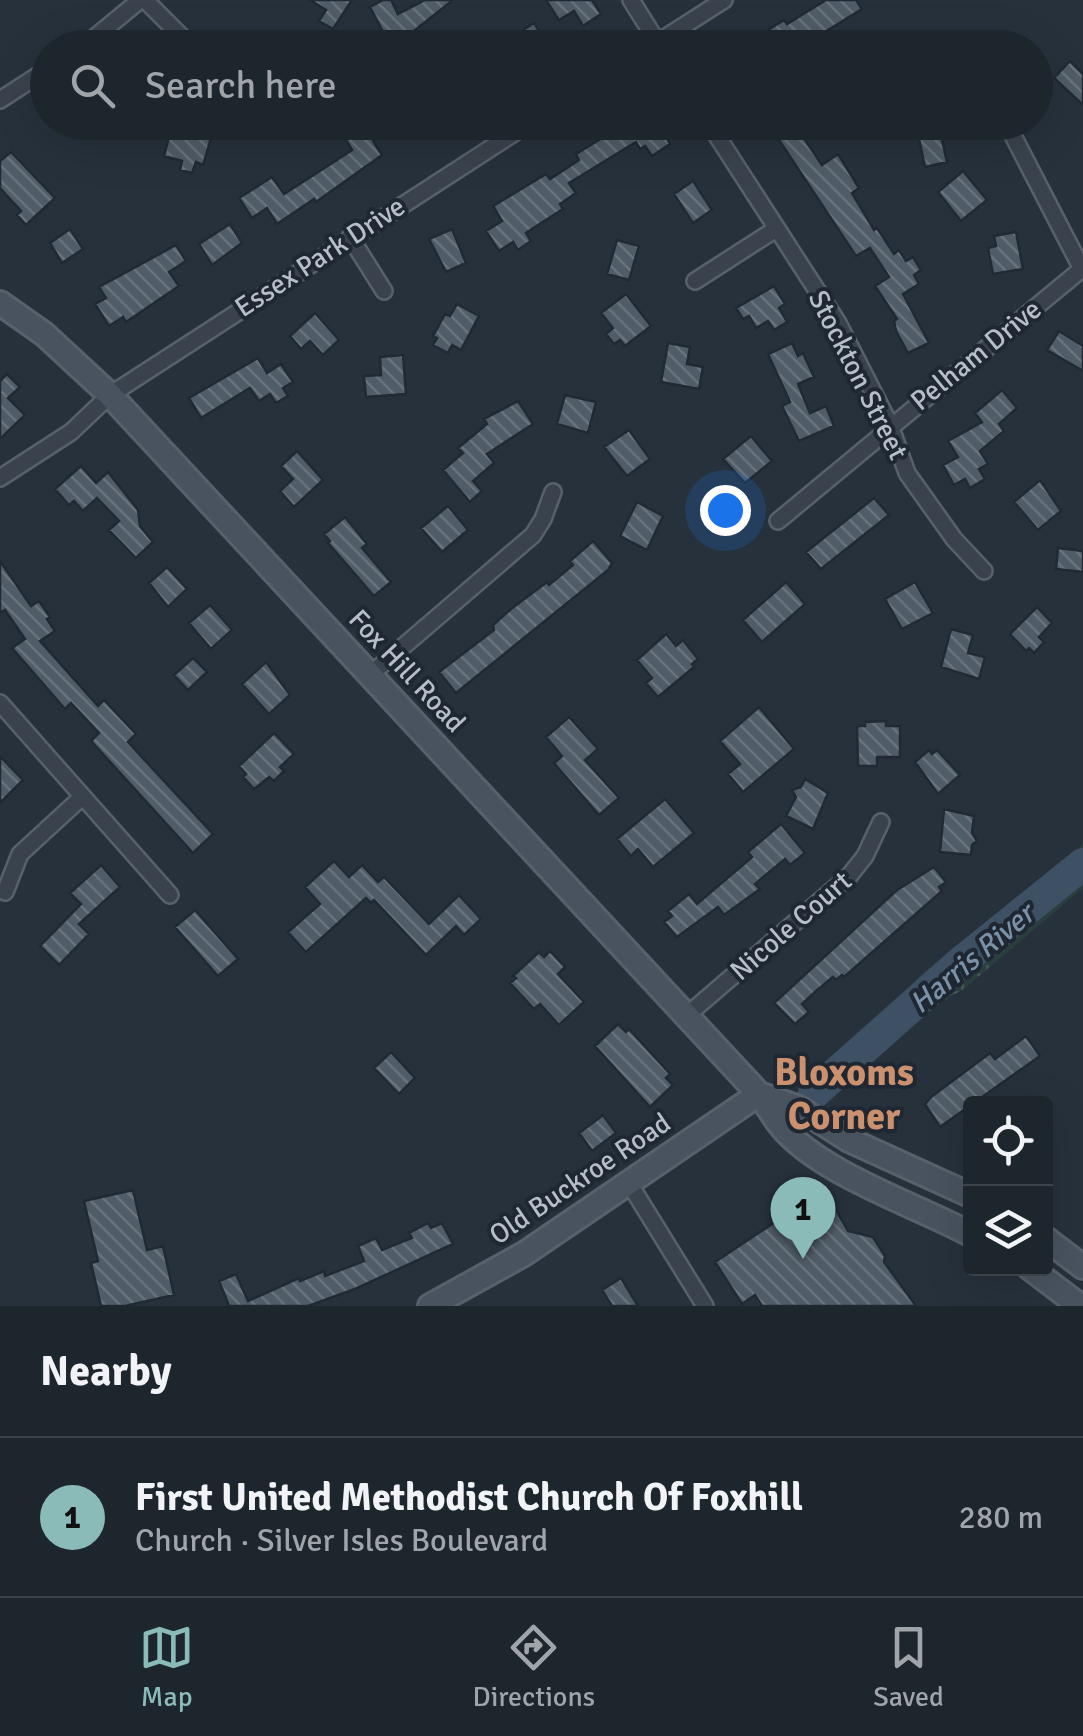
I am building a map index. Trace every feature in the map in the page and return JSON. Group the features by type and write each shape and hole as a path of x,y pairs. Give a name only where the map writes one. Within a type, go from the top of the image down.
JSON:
{"main road":[{"name":"Fox Hill Road","path":"0,303 44,334 110,395 759,1094 783,1129 866,1187 963,1230"},
{"name":"Old Buckroe Road","path":"430,1306 524,1254 759,1094"},
{"path":"759,1094 798,1108 849,1140 963,1192"},
{"path":"1053,1244 1083,1267"},
{"path":"1041,1276 1080,1306"}],"street":[{"path":"104,30 142,0 174,30"},
{"path":"632,0 648,30"},
{"path":"680,30 724,0"},
{"path":"0,100 30,81"},
{"name":"Essex Park Drive","path":"0,478 71,432 110,395 503,140"},
{"name":"Stockton Street","path":"719,140 838,323 890,425 907,473 954,539 984,570"},
{"path":"1015,140 1082,269"},
{"path":"695,282 776,229"},
{"path":"350,238 384,291"},
{"name":"Pelham Drive","path":"778,520 1082,269"},
{"path":"370,674 533,535 552,492"},
{"path":"0,704 170,894"},
{"path":"4,892 20,854 82,798"},
{"name":"Nicole Court","path":"685,1017 850,876 865,856 881,822"},
{"path":"629,1184 705,1306"}],"green space":[{"path":"1083,841 1083,888 965,988 897,1030 830,1093 811,1084 828,1060 856,1043 922,974 1080,849"}],"building":[{"path":"310,0 352,0 333,29 319,21 326,10"},
{"path":"391,0 398,14 425,0 453,0 415,30 382,30 370,7"},
{"path":"546,0 592,0 601,14 583,26 574,11 559,20"},
{"path":"826,0 856,0 862,9 828,30 768,30 784,20 787,24"},
{"path":"1070,61 1083,74 1083,105 1054,78"},
{"path":"168,140 210,140 203,165 196,162 192,173 180,170 182,161 164,156"},
{"path":"346,140 374,140 382,155 316,202 314,199 277,224 267,208 252,218 239,198 272,177 284,194 352,150"},
{"path":"599,140 668,140 670,144 652,156 636,142 569,183 576,193 560,204 563,209 526,233 531,241 518,250 513,242 499,251 486,231 502,221 493,206 546,174 550,179 579,160 576,154"},
{"path":"779,140 805,140 822,165 838,154 859,188 852,193 874,230 877,228 894,254 899,250 906,261 913,257 921,270 914,275 919,284 903,294 929,343 908,353 896,331 897,319 875,286 889,277 870,248 856,256"},
{"path":"919,140 942,140 947,162 925,167"},
{"path":"11,152 55,198 26,225 17,215 21,211 0,188 0,161"},
{"path":"963,171 987,200 961,221 938,192"},
{"path":"693,181 712,210 693,223 674,194"},
{"path":"230,224 242,243 212,265 199,244"},
{"path":"70,229 83,249 62,263 50,243"},
{"path":"452,229 466,263 446,272 429,239"},
{"path":"1016,232 1023,269 993,274 988,248 996,246 994,236"},
{"path":"617,240 639,246 629,280 607,274"},
{"path":"176,245 186,261 169,272 179,286 126,322 123,317 109,326 95,304 106,298 99,287"},
{"path":"774,286 785,304 779,308 787,322 774,330 768,321 756,328 749,316 743,319 736,308"},
{"path":"626,294 651,326 625,346 620,340 614,344 606,334 613,328 601,313"},
{"path":"457,304 479,316 461,350 452,345 448,353 433,345 437,338 433,336 445,314 450,316"},
{"path":"315,313 339,340 323,355 310,341 301,349 290,336"},
{"path":"1059,331 1083,346 1083,371 1047,350"},
{"path":"668,343 690,347 687,364 703,367 699,389 661,382"},
{"path":"792,343 798,356 803,353 814,377 798,384 810,413 826,406 834,426 799,441 782,406 790,402 768,354"},
{"path":"403,355 406,394 366,397 364,376 381,375 380,357"},
{"path":"258,358 267,373 281,364 293,382 283,388 288,396 276,403 270,394 259,401 250,388 201,418 189,398"},
{"path":"7,374 20,387 8,398 25,415 0,439 0,381"},
{"path":"1002,390 1017,408 999,424 1004,431 980,451 988,464 979,469 985,479 970,488 965,479 954,485 943,465 958,457 948,441 982,422 975,413"},
{"path":"565,395 596,402 588,433 557,424"},
{"path":"518,401 533,424 487,454 494,463 473,481 482,491 470,502 443,470 463,453 458,448 487,424 484,419"},
{"path":"629,430 650,459 627,476 604,447"},
{"path":"751,436 772,461 745,483 723,459"},
{"path":"297,451 323,480 294,507 280,491 293,479 281,466"},
{"path":"81,466 96,483 108,472 138,510 140,526 153,542 136,558 109,530 119,521 97,498 83,511 74,501 69,505 55,489"},
{"path":"1040,480 1061,511 1038,530 1014,502"},
{"path":"874,498 889,515 821,569 806,552"},
{"path":"637,502 663,516 647,550 620,536"},
{"path":"448,506 468,530 442,552 421,528"},
{"path":"345,517 367,544 362,548 391,582 374,596 324,534"},
{"path":"593,541 612,563 608,570 456,693 439,672 494,630 493,625 511,609 573,565 570,561"},
{"path":"1058,548 1083,551 1083,572 1056,569"},
{"path":"0,561 31,606 39,601 50,617 47,619 55,631 40,641 98,706 104,700 136,734 128,742 213,834 193,853 91,741 99,733 71,703 65,709 12,648 25,639 5,610 0,613"},
{"path":"167,567 187,589 168,607 149,583"},
{"path":"786,582 805,604 762,642 743,620"},
{"path":"915,582 933,613 902,629 885,599"},
{"path":"210,605 232,630 211,649 189,623"},
{"path":"1037,607 1052,623 1039,637 1044,642 1034,653 1029,648 1026,651 1010,634"},
{"path":"951,629 973,635 968,653 985,657 979,679 941,667"},
{"path":"666,634 676,646 683,640 698,659 692,664 694,667 658,697 646,683 652,678 637,660"},
{"path":"193,658 207,672 188,690 174,675"},
{"path":"266,662 290,695 269,714 242,684"},
{"path":"759,707 794,749 743,792 728,774 740,764 720,741"},
{"path":"569,717 598,749 585,760 619,798 599,815 554,763 562,756 546,737"},
{"path":"886,721 886,726 900,726 900,757 877,757 877,766 858,766 857,726"},
{"path":"274,733 294,754 280,767 284,771 274,781 269,777 254,789 239,766"},
{"path":"929,750 932,754 937,750 960,775 938,794 915,762"},
{"path":"0,756 23,780 0,803"},
{"path":"805,779 828,793 813,829 786,816 796,797 792,790 801,787"},
{"path":"665,799 694,833 653,867 638,849 631,856 617,839"},
{"path":"944,809 974,816 972,833 977,841 972,845 971,855 940,852"},
{"path":"781,824 805,853 790,865 785,859 755,884 760,889 724,915 718,907 677,937 664,922 672,916 668,911 689,894 697,904 752,857 748,852"},
{"path":"334,861 349,877 362,865 378,882 384,877 429,924 459,895 481,919 464,935 456,926 426,955 374,900 371,903 366,898 306,952 288,932 320,904 305,887"},
{"path":"101,865 120,887 79,924 89,934 59,965 40,946 81,904 70,893"},
{"path":"934,867 946,882 939,887 942,891 844,977 833,977 815,992 802,1004 809,1012 795,1024 774,1003 897,890"},
{"path":"195,910 238,959 218,976 175,927"},
{"path":"550,951 565,967 558,974 584,1002 559,1025 540,1004 534,1009 510,983 539,952 544,957"},
{"path":"618,1024 626,1032 629,1029 670,1074 666,1078 673,1085 650,1107 595,1046"},
{"path":"1026,1036 1040,1056 984,1096 963,1096 963,1111 940,1127 925,1104 990,1053 995,1059"},
{"path":"391,1052 415,1078 399,1094 374,1068"},
{"path":"603,1115 616,1133 592,1151 579,1133"},
{"path":"133,1190 147,1250 163,1246 174,1295 125,1306 101,1306 91,1263 98,1261 84,1201"},
{"path":"793,1210 821,1219 836,1210 848,1231 873,1237 885,1256 884,1262 916,1306 762,1306 755,1295 742,1304 715,1262"},
{"path":"428,1223 431,1228 442,1223 453,1244 308,1306 229,1306 219,1281 236,1274 248,1301 299,1278 300,1281 324,1271 325,1276 364,1261 358,1246 376,1238 382,1250 412,1238 409,1233"},
{"path":"621,1278 638,1306 612,1306 602,1290"}],"waterway":[{"name":"Harris River","path":"814,1093 959,964 1083,864"}],"place":[{"name":"First United Methodist Church Of Foxhill","path":"803,1259"}],"district":[{"name":"Bloxoms Corner","path":"844,1094"}]}
